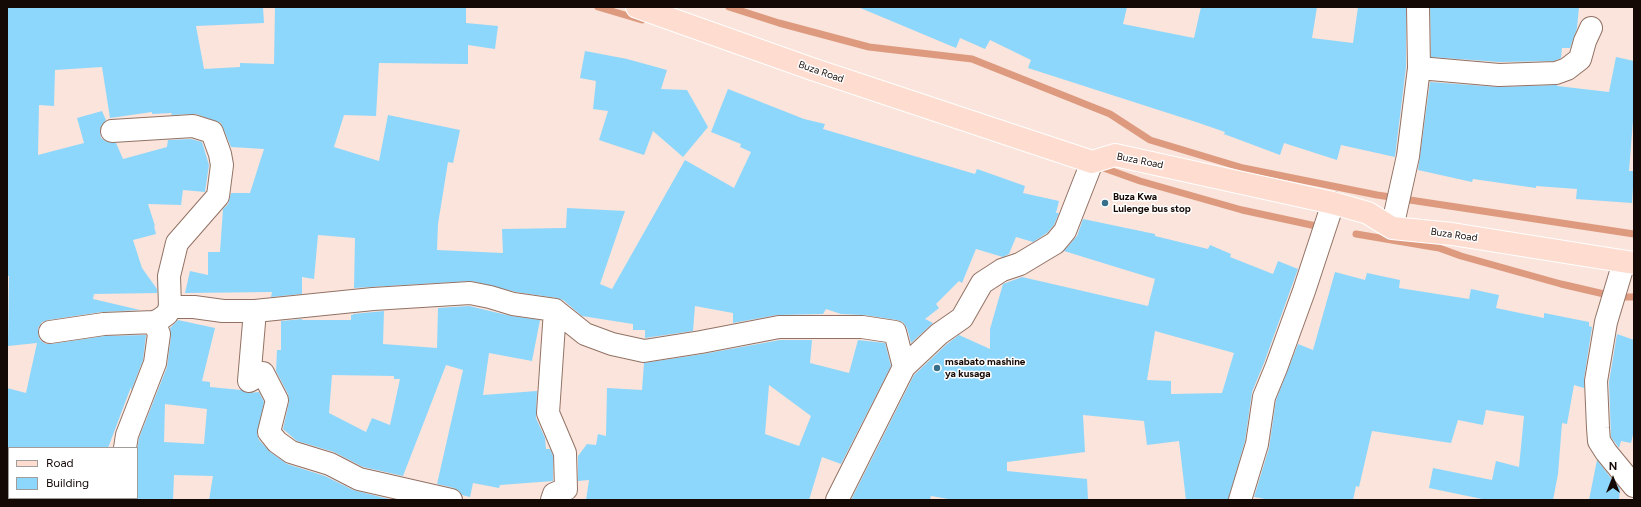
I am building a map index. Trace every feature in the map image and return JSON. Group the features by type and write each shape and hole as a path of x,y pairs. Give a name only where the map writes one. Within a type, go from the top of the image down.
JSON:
{"main road":[{"name":"Buza Road","path":"637,7 812,69 1092,162 1115,155 1368,213 1392,228 1452,234 1629,263"}],"street":[{"path":"1392,228 1408,156 1419,68 1418,7"},
{"path":"1419,68 1499,75 1556,73 1567,69 1580,59 1585,41 1592,28"},
{"path":"50,332 104,324 154,322 167,314 170,307 169,276 177,243 218,196 222,165 220,154 212,132 193,126 112,131"},
{"path":"837,500 904,367 939,334 962,318 982,283 1002,270 1020,264 1055,243 1065,231 1092,162"},
{"path":"1240,500 1257,444 1264,397 1302,298 1333,204"},
{"path":"1629,263 1606,322 1596,381 1599,441 1606,452 1634,486"},
{"path":"170,307 194,307 223,311 255,311 373,299 470,293 513,304 555,310 585,334 612,344 644,350 701,342 779,327 862,327 895,332 904,367"},
{"path":"552,500 554,494 566,489 565,453 548,413 555,310"},
{"path":"255,311 249,381 263,373 277,400 269,432 277,442 291,452 330,464 358,479 403,495 451,500"},
{"path":"125,447 127,435 155,363 159,334 154,322"}],"building":[{"path":"7,7 263,7 264,23 196,26 204,69 240,67 240,63 274,64 275,7 466,7 466,23 498,26 495,49 468,45 468,64 379,63 376,116 344,115 334,147 379,161 388,115 460,130 453,163 448,162 438,224 437,250 503,253 502,229 566,228 567,208 625,211 600,284 612,289 685,160 734,188 751,152 740,147 741,144 711,132 728,89 804,119 825,124 823,129 975,174 977,169 1025,186 1023,193 1059,201 1056,213 1059,213 1054,225 1047,233 1033,242 1016,237 1009,254 1003,257 976,249 962,283 959,281 936,304 939,308 925,319 933,323 911,343 907,328 903,322 864,315 841,314 826,309 823,314 777,315 733,323 733,313 695,306 693,331 645,338 645,330 633,330 633,324 582,316 563,300 557,298 516,292 472,281 354,288 355,238 318,235 314,279 302,277 302,294 271,297 272,292 185,293 190,271 208,275 208,252 220,252 223,209 228,204 231,193 250,193 264,149 231,147 221,123 196,114 171,115 172,113 152,114 152,112 110,118 102,67 55,70 54,106 39,105 38,155 84,143 77,118 102,111 106,120 101,126 101,138 107,142 116,143 123,159 167,147 168,140 191,139 202,142 209,165 205,192 183,190 181,205 148,204 156,234 133,240 142,268 157,289 157,293 94,294 93,299 140,310 102,312 48,320 42,322 38,328 40,340 46,344 105,336 146,335 143,360 108,447 7,448 7,388 26,393 37,343 8,346 9,276 7,276"},
{"path":"858,7 1127,7 1123,24 1194,38 1201,7 1317,7 1312,38 1353,43 1358,7 1406,7 1406,67 1395,157 1341,145 1337,160 1284,143 1280,155 1199,123 1028,68 1031,60 990,40 985,49 960,38 956,48"},
{"path":"1430,7 1579,7 1577,28 1570,48 1562,48 1561,58 1554,61 1499,62 1431,57"},
{"path":"585,51 627,59 667,70 661,89 687,90 708,127 683,157 653,131 644,155 599,140 608,111 593,109 596,81 580,78"},
{"path":"1616,57 1634,61 1634,108 1629,171 1634,171 1632,203 1576,199 1577,189 1536,186 1536,188 1473,179 1472,182 1418,170 1430,82 1498,87 1557,85 1609,92"},
{"path":"1083,219 1155,234 1155,236 1208,249 1210,245 1231,254 1230,257 1273,274 1278,261 1298,269 1252,392 1245,441 1228,500 1186,500 1179,441 1147,445 1144,421 1083,415 1085,452 1007,462 1007,471 1087,479 1088,500 954,500 931,496 930,500 851,500 914,375 947,344 959,335 990,349 990,329 1003,284 1022,277 1148,306 1155,279 1064,251 1077,236","holes":["1155,331 1234,353 1222,393 1171,394 1171,381 1147,380"]},
{"path":"1335,272 1365,280 1367,273 1400,280 1399,288 1469,299 1471,289 1499,295 1496,308 1544,318 1544,313 1589,322 1589,326 1592,327 1584,388 1574,385 1567,424 1562,423 1558,474 1553,500 1487,500 1429,488 1433,468 1492,480 1496,461 1519,467 1524,416 1486,410 1483,425 1458,420 1451,443 1372,431 1359,487 1356,486 1353,500 1271,500 1254,497 1269,448 1276,400 1298,344 1313,350"},
{"path":"469,306 511,316 540,320 532,361 489,353 483,395 537,391 536,418 545,438 546,449 550,449 553,456 553,481 500,485 499,488 473,483 470,497 462,495 454,488 437,484 463,370 446,365 403,476 363,467 334,452 297,441 283,429 289,402 288,394 276,371 277,350 281,350 281,321 302,319 351,320 351,315 353,314 384,311 383,344 437,348 438,308","holes":["332,375 394,376 394,379 400,379 390,425 372,418 366,432 329,413"]},
{"path":"178,320 215,328 202,381 210,382 210,387 241,390 248,393 259,392 264,402 257,434 259,440 270,452 287,464 325,476 353,490 393,500 209,500 213,476 174,475 173,500 137,500 139,438 167,367 171,336 170,328","holes":["165,404 207,409 204,444 164,442"]},
{"path":"1617,334 1634,340 1634,430 1631,443 1621,441 1619,448 1611,437 1609,382"},
{"path":"780,340 812,340 810,363 849,373 858,340 885,343 891,366 841,464 822,457 809,500 586,500 589,480 578,481 578,456 587,444 596,445 598,434 606,436 607,388 642,390 644,363","holes":["769,385 811,416 799,446 765,434"]},
{"path":"1597,460 1611,478 1611,481 1614,481 1620,488 1619,500 1589,500"}],"waterway":[{"path":"598,7 642,20"},
{"path":"729,7 779,23 869,47 972,59 1110,114 1150,140 1243,168 1377,195 1634,234"},
{"path":"1098,166 1140,181 1242,210 1316,226"},
{"path":"1356,234 1439,248 1461,256 1561,284 1617,297 1634,297"}],"place":[{"name":"Buza Kwa Lulenge bus stop","path":"1105,203"},
{"name":"msabato mashine ya kusaga","path":"937,368"}]}
